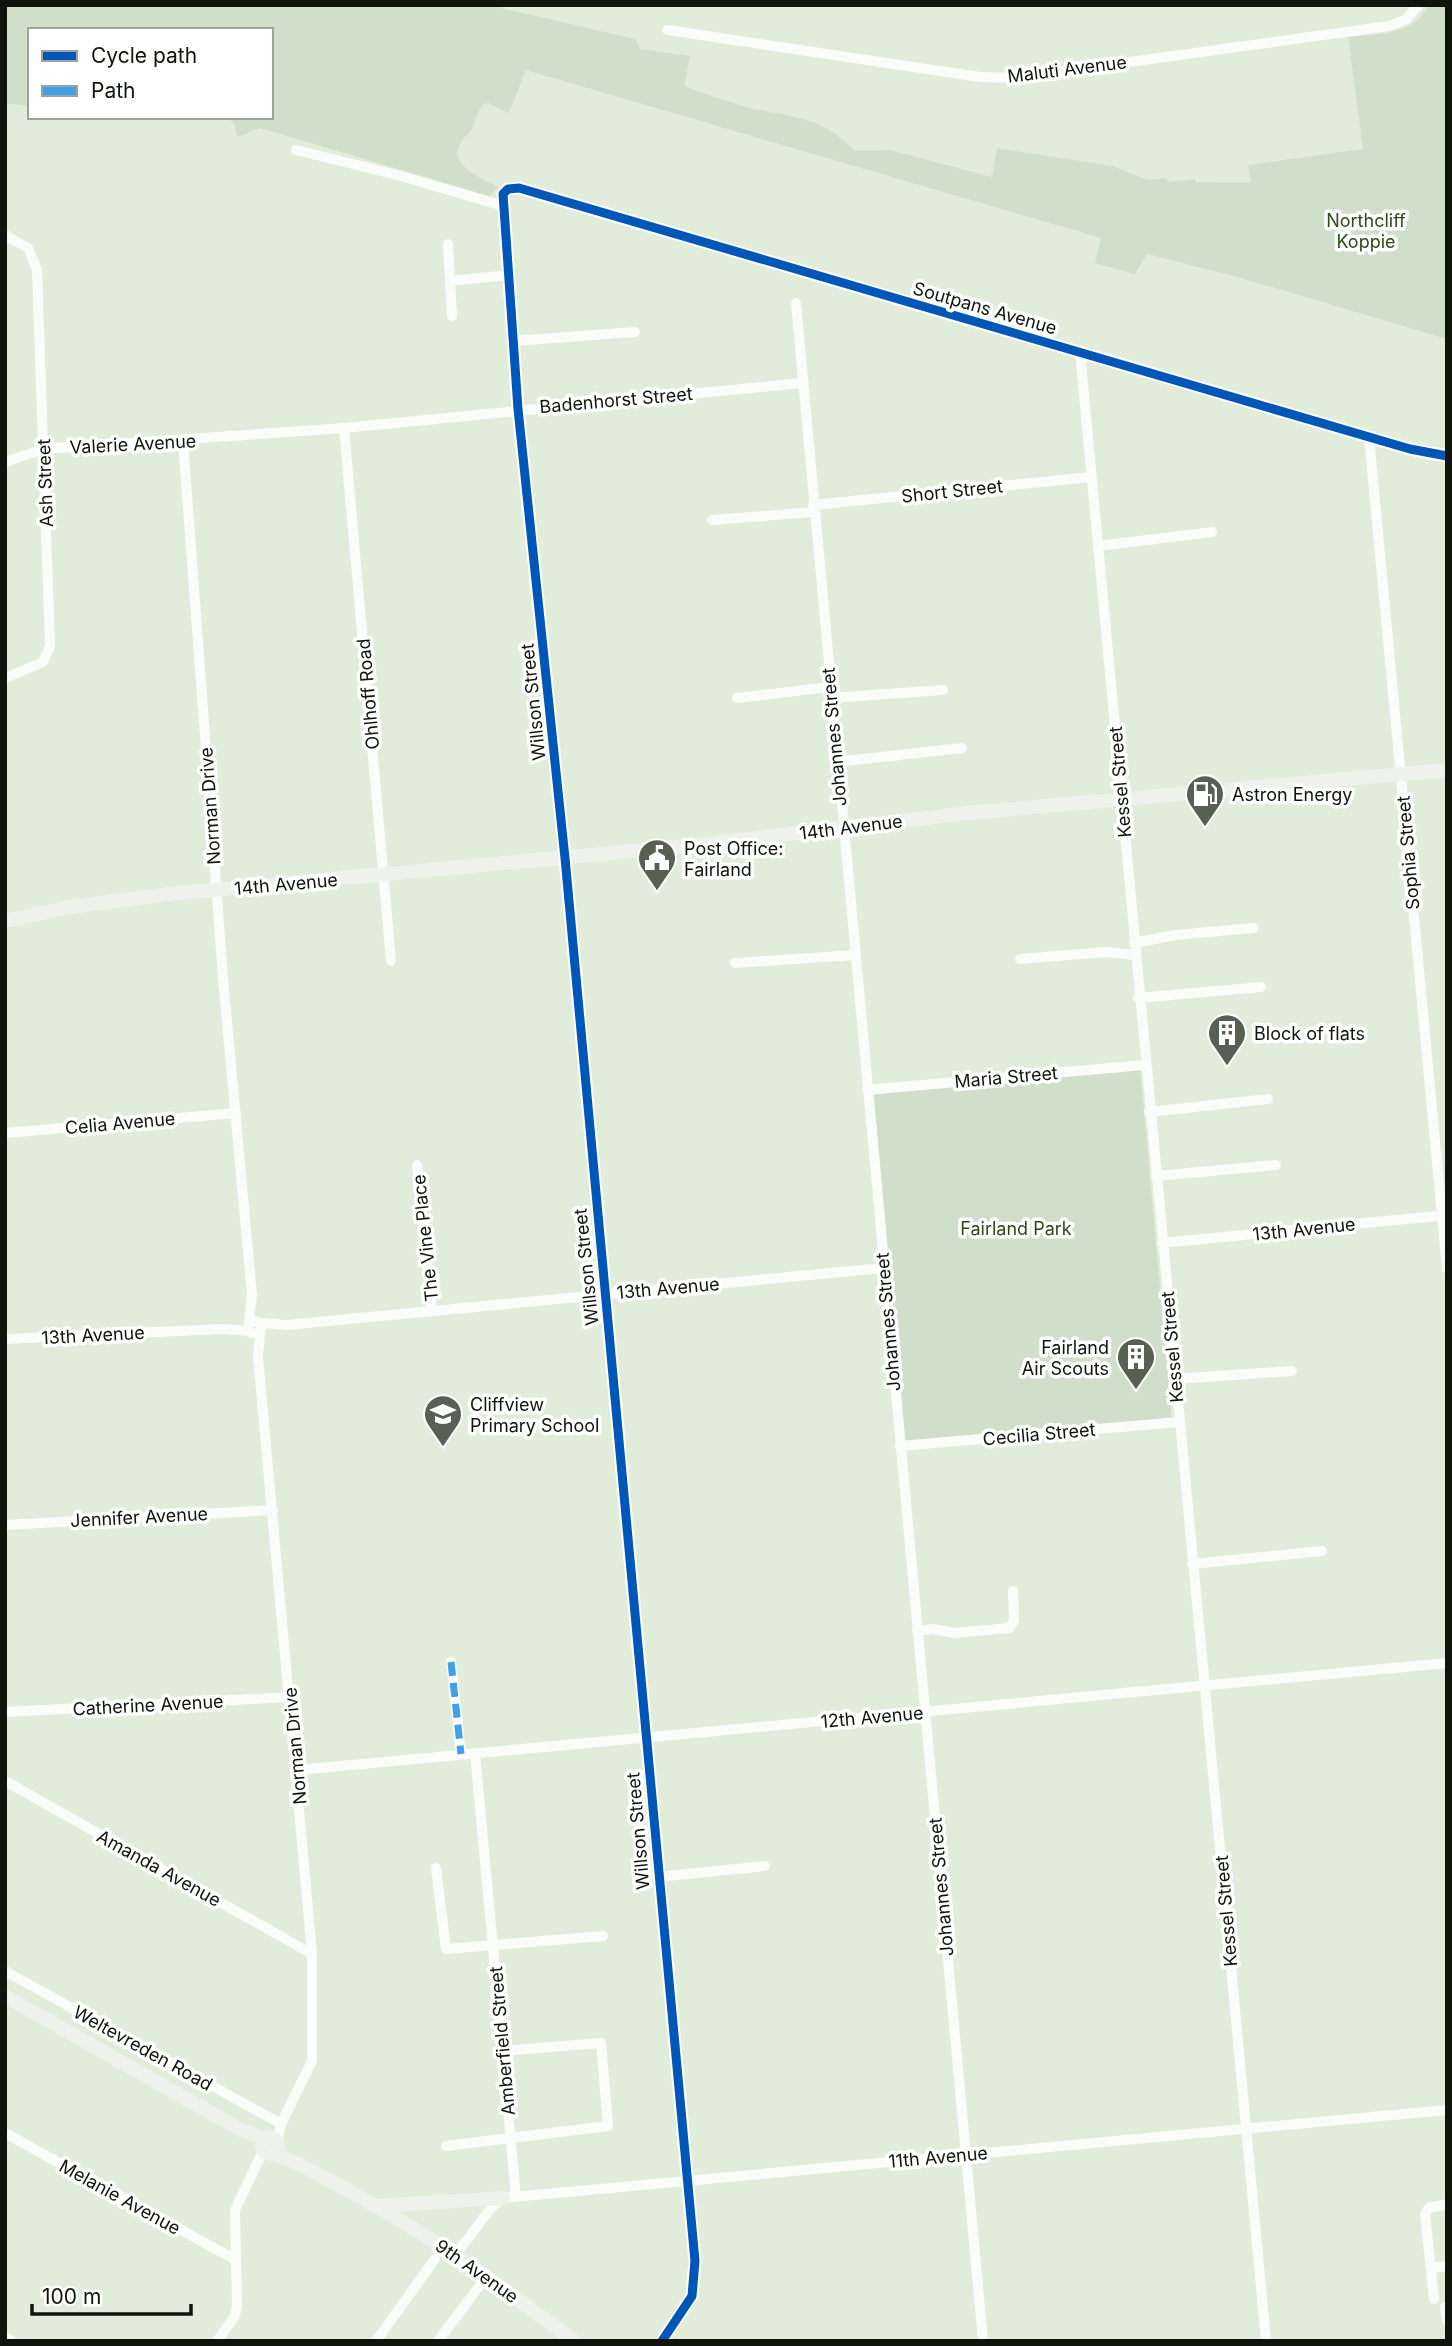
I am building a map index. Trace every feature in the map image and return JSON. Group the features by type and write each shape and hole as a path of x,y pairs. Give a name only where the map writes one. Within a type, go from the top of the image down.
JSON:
{"main road":[{"name":"14th Avenue","path":"5,920 69,907 216,891 565,858 1122,799 1447,770"},
{"name":"Weltevreden Road","path":"5,1996 242,2130 272,2142 298,2163 377,2206"},
{"path":"377,2206 510,2197"},
{"name":"9th Avenue","path":"377,2206 456,2254 574,2341"}],"street":[{"name":"Maluti Avenue","path":"667,30 981,78 1005,78 1389,26 1405,20 1419,5"},
{"path":"296,150 401,176 503,206"},
{"name":"Soutpans Avenue","path":"503,206 503,194 515,187 1368,437 1431,455 1447,456"},
{"name":"Willson Street","path":"503,206 518,409 565,858 695,2286 687,2306 662,2341"},
{"name":"Ash Street","path":"5,234 28,248 35,260 39,307 50,646 47,658 5,678"},
{"path":"448,244 453,316"},
{"path":"450,281 509,275"},
{"name":"Johannes Street","path":"796,303 842,828 984,2341"},
{"path":"513,341 635,332"},
{"name":"Kessel Street","path":"1080,352 1144,1065 1266,2341"},
{"name":"Badenhorst Street","path":"264,435 802,383"},
{"name":"Ohlhoff Road","path":"344,428 391,961"},
{"name":"Valerie Avenue","path":"5,462 43,449 264,435"},
{"name":"Sophia Street","path":"1368,437 1444,1215 1447,1269"},
{"name":"Norman Drive","path":"183,441 216,891 312,1954 312,2061 235,2210 236,2312 218,2341"},
{"name":"Short Street","path":"712,520 1091,477"},
{"path":"1098,546 1212,532"},
{"path":"737,698 943,690"},
{"path":"836,762 962,748"},
{"path":"1133,943 1175,935 1253,928"},
{"path":"1020,958 1106,952 1135,955"},
{"path":"735,963 855,955"},
{"path":"1139,998 1261,987"},
{"name":"Maria Street","path":"867,1090 1144,1065"},
{"path":"1149,1112 1268,1099"},
{"name":"Celia Avenue","path":"5,1133 236,1113"},
{"name":"The Vine Place","path":"417,1165 432,1311"},
{"path":"1156,1176 1276,1165"},
{"name":"13th Avenue","path":"1162,1243 1444,1215"},
{"name":"13th Avenue","path":"5,1339 286,1325 883,1268"},
{"path":"1175,1379 1292,1371"},
{"name":"Cecilia Street","path":"900,1446 1178,1422"},
{"name":"Jennifer Avenue","path":"5,1525 273,1510"},
{"path":"1192,1564 1322,1551"},
{"path":"917,1631 934,1629 951,1633 1009,1628 1014,1621 1013,1591"},
{"path":"451,1662 461,1754"},
{"name":"12th Avenue","path":"297,1770 1447,1663"},
{"name":"Catherine Avenue","path":"5,1712 290,1697"},
{"name":"Amberfield Street","path":"475,1753 511,2138 510,2197"},
{"name":"Amanda Avenue","path":"5,1782 312,1954"},
{"path":"658,1877 765,1866"},
{"path":"436,1868 445,1948 603,1936"},
{"name":"Weltevreden Road","path":"5,1971 272,2142"},
{"path":"446,2146 607,2128 603,2047 597,2042 502,2051"},
{"name":"11th Avenue","path":"510,2197 1447,2110"},
{"name":"Melanie Avenue","path":"5,2133 236,2260"},
{"path":"456,2254 492,2207 510,2197"},
{"path":"1434,2299 1425,2214 1429,2208 1447,2204"},
{"path":"376,2341 435,2259"},
{"path":"1431,2268 1447,2266"},
{"path":"438,2341 486,2276"},
{"path":"1445,2307 1447,2321"},
{"path":"5,2337 12,2341"}],"green space":[{"name":"Northcliff Koppie","path":"5,5 503,5 502,8 635,39 640,49 690,56 684,86 746,107 804,119 829,130 855,151 890,150 992,177 997,148 1112,166 1148,180 1166,178 1168,182 1195,179 1195,182 1251,183 1248,165 1363,149 1348,37 1394,32 1414,23 1428,5 1447,5 1447,339 1241,278 1147,254 1135,274 1095,263 1101,238 526,70 509,113 488,103 483,104 458,151 462,165 498,187 490,196 260,128 237,137 234,123 228,119 273,119 273,28 28,28 28,106 5,103"},
{"name":"Fairland Park","path":"1140,1067 1172,1422 899,1443 867,1093"}],"marked path":[{"path":"451,1662 461,1754"}],"cycle path":[{"path":"662,2341 692,2296 695,2261 565,858 518,409 503,194 508,189 519,188 1410,449 1447,456"}],"place":[{"name":"Astron Energy","path":"1205,828"},
{"name":"Post Office: Fairland","path":"657,892"},
{"name":"Block of flats","path":"1227,1067"},
{"name":"Fairland Air Scouts","path":"1136,1391"},
{"name":"Cliffview Primary School","path":"443,1448"}]}
